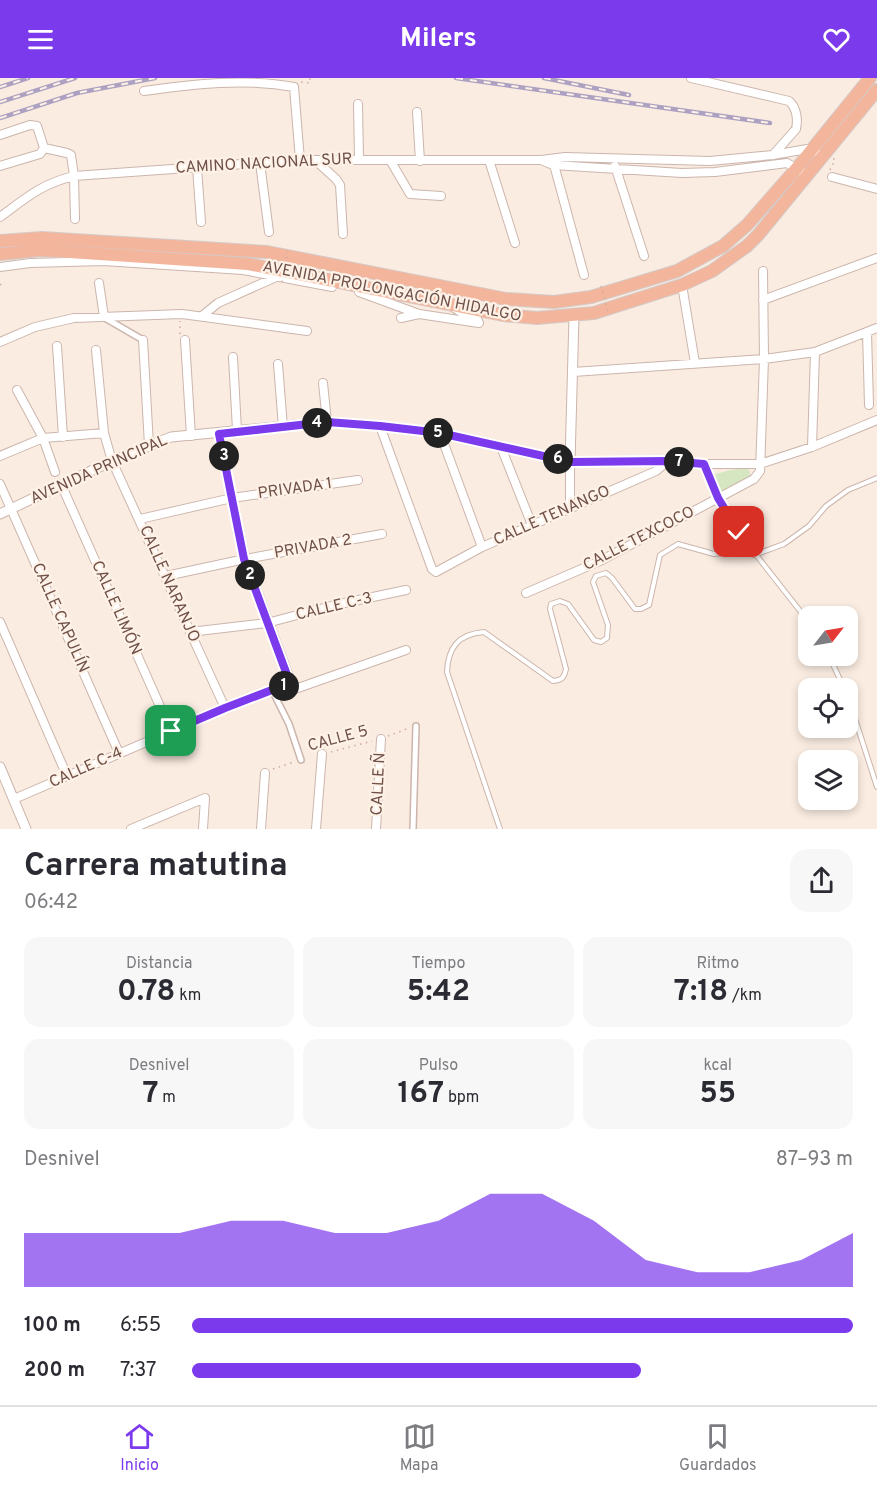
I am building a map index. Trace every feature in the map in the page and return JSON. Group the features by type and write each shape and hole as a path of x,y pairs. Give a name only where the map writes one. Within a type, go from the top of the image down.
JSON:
{"highway":[{"name":"AVENIDA PROLONGACIÓN HIDALGO","path":"821,152 870,80"},
{"name":"AVENIDA PROLONGACIÓN HIDALGO","path":"0,241 42,238 267,252 506,299 572,300 627,288 677,271 703,258 735,236 821,152 877,90"},
{"name":"AVENIDA PROLONGACIÓN HIDALGO","path":"0,254 39,250 248,264 503,315 537,318 574,316 594,313 682,285 712,271 747,246 802,171"},
{"path":"536,301 537,318"}],"street":[{"path":"692,78 789,101 793,104 796,110 796,129 773,155"},
{"path":"144,91 223,82 256,82 294,87 300,160"},
{"path":"358,104 359,159"},
{"path":"417,112 420,161"},
{"path":"0,135 30,125 37,126 44,148"},
{"path":"0,166 40,154 44,148"},
{"path":"44,148 70,155 74,176 75,219"},
{"name":"CAMINO NACIONAL SUR","path":"553,161 614,158 710,161 800,150 821,152"},
{"path":"614,158 615,169 644,256"},
{"name":"CAMINO NACIONAL SUR","path":"0,217 40,188 56,180 74,176 300,160 541,160 615,169 715,172 787,163 802,171"},
{"path":"315,160 340,185 343,234"},
{"path":"390,160 410,194 441,196"},
{"path":"489,160 515,243"},
{"path":"553,161 584,275"},
{"path":"260,163 269,232"},
{"path":"197,168 201,222"},
{"path":"832,177 877,189"},
{"path":"763,300 877,258"},
{"path":"0,267 30,263 103,261 243,270 280,279 363,292 419,314 479,323 479,320 465,315 450,304"},
{"path":"760,464 764,359 763,271"},
{"path":"201,316 218,303 280,279"},
{"path":"99,282 104,317"},
{"path":"682,285 695,363"},
{"path":"0,342 35,327 74,318 180,314 307,331"},
{"path":"401,318 419,314"},
{"path":"570,508 574,316"},
{"path":"104,317 143,340 149,445"},
{"path":"573,372 764,359 814,352 877,328"},
{"path":"867,332 869,405"},
{"path":"185,340 191,436"},
{"path":"57,346 63,437"},
{"name":"CALLE NARANJO","path":"96,350 104,433 112,461 225,708"},
{"path":"812,447 814,352"},
{"path":"233,357 237,430"},
{"path":"278,364 283,427"},
{"path":"322,383 327,422"},
{"path":"17,390 43,438 55,472"},
{"path":"570,462 668,461 704,464 760,464 812,447 877,420"},
{"name":"AVENIDA PRINCIPAL","path":"0,514 112,461 171,437 219,434 237,430 327,422 380,426 440,433 570,462"},
{"name":"CALLE TENANGO","path":"380,426 432,569 436,572 482,547 656,471 668,461"},
{"path":"0,456 43,438 104,433"},
{"path":"440,433 482,547"},
{"path":"219,434 244,559 291,685"},
{"path":"501,447 532,525"},
{"name":"CALLE TEXCOCO","path":"526,593 600,561 754,479 760,471 760,464"},
{"name":"PRIVADA 1","path":"140,519 231,498 358,480"},
{"name":"CALLE CAPULÍN","path":"0,484 119,753"},
{"name":"CALLE LIMÓN","path":"62,484 171,731"},
{"name":"PRIVADA 2","path":"166,576 382,534"},
{"name":"CALLE C-3","path":"190,632 267,623 406,590"},
{"path":"0,622 67,776"},
{"name":"CALLE C-4","path":"14,799 272,690 291,685 298,688 406,650"},
{"path":"272,690 289,724 301,760"},
{"path":"413,829 416,726"},
{"name":"CALLE Ñ","path":"376,829 381,739"},
{"path":"316,829 322,754"},
{"path":"0,767 26,829"},
{"path":"261,829 265,773"},
{"path":"131,829 205,798 203,829"}],"lane":[{"path":"704,464 718,498 754,555 798,609"},
{"path":"754,555 784,544 809,526 826,506 848,490 877,478"},
{"path":"500,829 447,672 448,654 456,643 474,633 484,632 553,681 560,680 564,677 566,669 550,609 551,604 560,601 567,604 594,640 601,642 607,638 608,625 593,582 596,576 606,573 635,609 642,609 649,604 660,555 666,550 678,544 714,554 722,553 746,542"},
{"path":"858,727 877,787"}],"path":[{"path":"821,152 834,160 829,174 832,177"},
{"path":"280,279 288,249"},
{"path":"594,286 601,286 609,315"},
{"path":"180,314 180,340 185,340"},
{"name":"CALLE 5","path":"322,754 381,739 416,726"},
{"name":"CALLE 5","path":"265,773 301,760"}],"green space":[{"path":"748,468 751,476 720,492 713,475"}],"railway":[{"path":"0,87 28,78"},
{"path":"0,102 75,78"},
{"path":"0,118 77,93 155,78"},
{"path":"456,78 770,123"},
{"path":"544,78 629,95"}],"route":[{"path":"171,731 290,683 244,559 219,434 237,430 327,422 440,433 570,462 668,461 704,464 718,498 739,532"}]}
